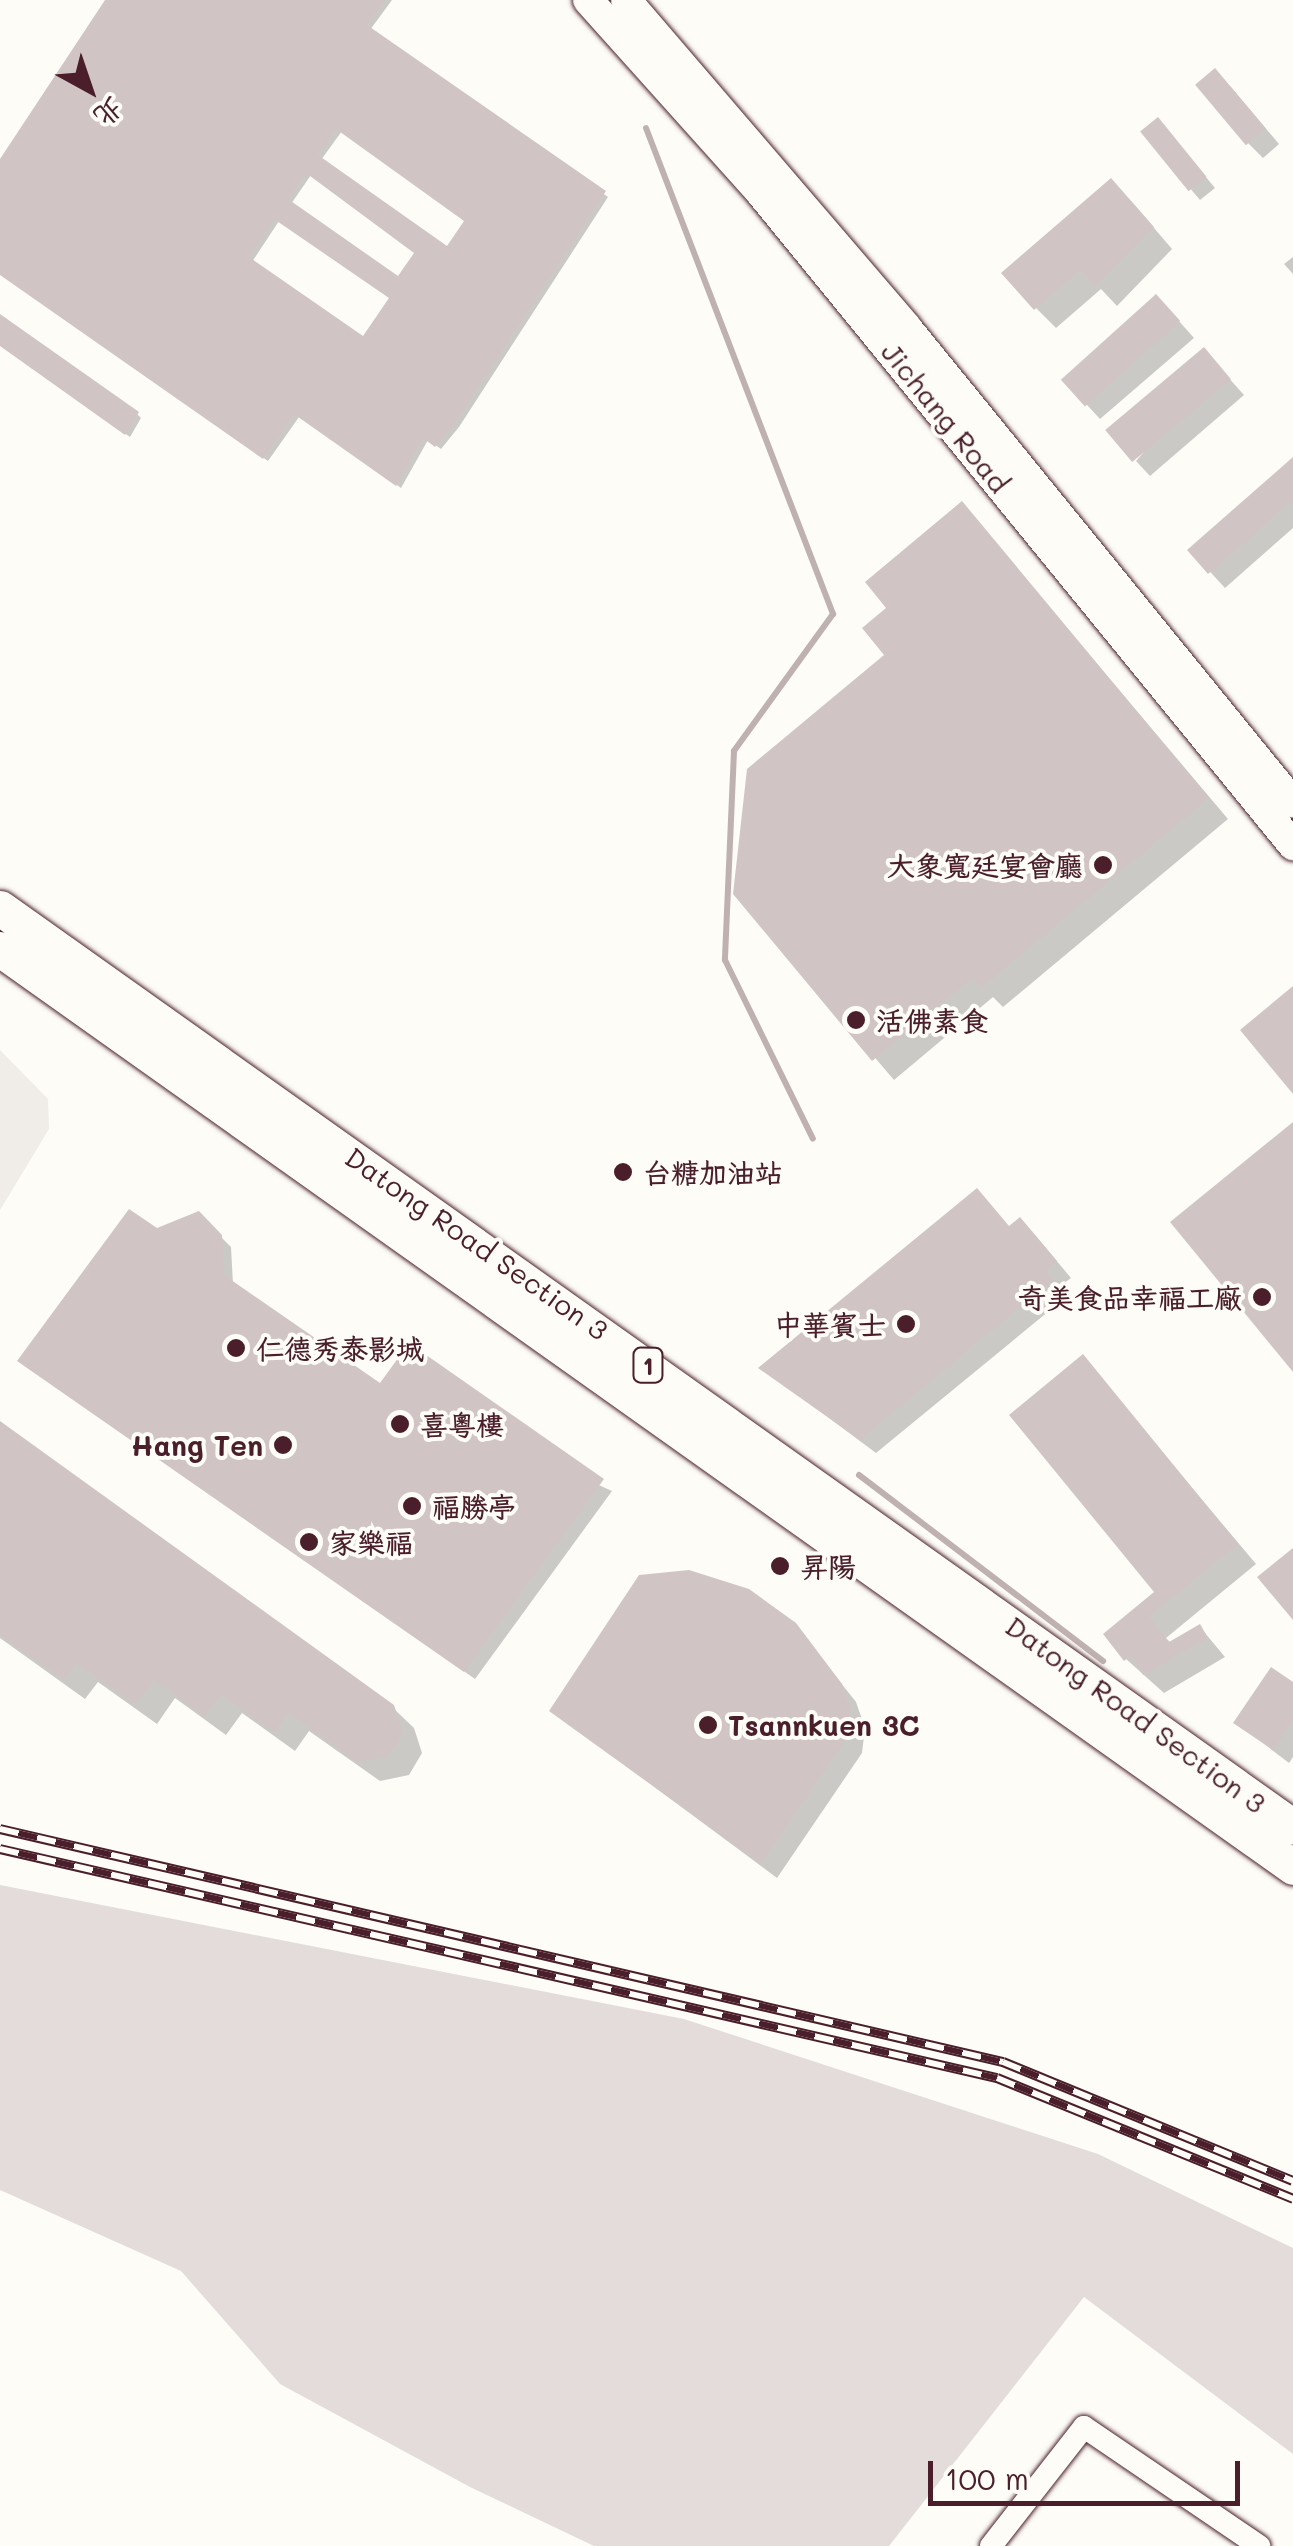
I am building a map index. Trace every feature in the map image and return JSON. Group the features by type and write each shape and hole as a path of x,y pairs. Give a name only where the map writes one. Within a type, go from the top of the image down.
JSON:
{"main road":[{"name":"Datong Road Section 3","path":"0,908 1293,1827"},
{"name":"Datong Road Section 3","path":"0,949 1293,1868"}],"street":[{"name":"Jichang Road","path":"588,0 761,193 1293,844"},
{"name":"Jichang Road","path":"626,0 906,327 1293,803"},
{"path":"991,2546 1084,2427 1260,2546"}],"shaded area":[{"path":"0,1050 48,1099 49,1129 0,1210"},
{"path":"0,1885 684,2019 1098,2154 1293,2248 1293,2454 1084,2297 889,2546 594,2546 470,2487 280,2384 181,2271 0,2190"}],"building":[{"path":"105,0 385,0 367,25 606,191 455,423 435,447 423,438 396,486 294,414 263,459 0,275 0,159","holes":["336,129 464,221 447,246 318,155","306,173 414,253 398,276 288,199","274,219 389,298 363,336 249,257"]},
{"path":"1215,68 1266,129 1246,145 1195,85"},
{"path":"1158,117 1206,177 1189,191 1140,131"},
{"path":"1111,178 1154,227 1095,287 1080,270 1034,310 1001,273"},
{"path":"1156,294 1180,321 1085,406 1061,380"},
{"path":"0,314 139,412 125,435 0,346"},
{"path":"1204,347 1231,379 1132,462 1105,430"},
{"path":"1293,457 1293,500 1208,574 1187,550"},
{"path":"962,501 1209,798 981,988 972,978 872,1061 733,894 747,769 884,655 862,628 886,608 865,582"},
{"path":"1293,986 1293,1094 1240,1030"},
{"name":"奇美食品幸福工廠","path":"1293,1122 1293,1372 1170,1222"},
{"name":"中華賓士","path":"977,1188 1009,1226 1020,1217 1057,1261 1046,1271 1053,1280 860,1440 758,1368"},
{"path":"129,1209 157,1228 199,1211 222,1235 224,1275 380,1383 409,1343 604,1479 464,1672 17,1361"},
{"path":"1083,1354 1238,1544 1149,1617 1169,1642 1200,1624 1208,1638 1143,1675 1131,1655 1124,1661 1103,1634 1154,1592 1009,1415"},
{"path":"0,1421 394,1705 403,1732 389,1756 357,1762 288,1713 274,1732 221,1695 205,1716 154,1680 136,1705 76,1663 64,1680 0,1635"},
{"path":"1293,1548 1293,1620 1257,1577"},
{"name":"Tsannkuen 3C","path":"689,1570 749,1589 796,1623 842,1684 851,1711 847,1738 761,1864 549,1711 639,1575"},
{"path":"1271,1667 1293,1682 1293,1720 1273,1750 1233,1723"}],"waterway":[{"path":"646,128 833,614 734,751 725,960 813,1139"},
{"path":"859,1475 1103,1661"}],"railway":[{"path":"0,1829 1003,2062 1293,2181"},
{"path":"0,1849 997,2078 1293,2199"}],"place":[{"name":"大象寬廷宴會廳","path":"1103,865"},
{"name":"活佛素食","path":"856,1020"},
{"name":"台糖加油站","path":"623,1172"},
{"name":"奇美食品幸福工廠","path":"1262,1297"},
{"name":"中華賓士","path":"906,1324"},
{"name":"仁德秀泰影城","path":"236,1348"},
{"name":"喜粵樓","path":"400,1424"},
{"name":"Hang Ten","path":"283,1445"},
{"name":"福勝亭","path":"412,1506"},
{"name":"家樂福","path":"309,1542"},
{"name":"昇陽","path":"780,1566"},
{"name":"Tsannkuen 3C","path":"708,1725"}]}
